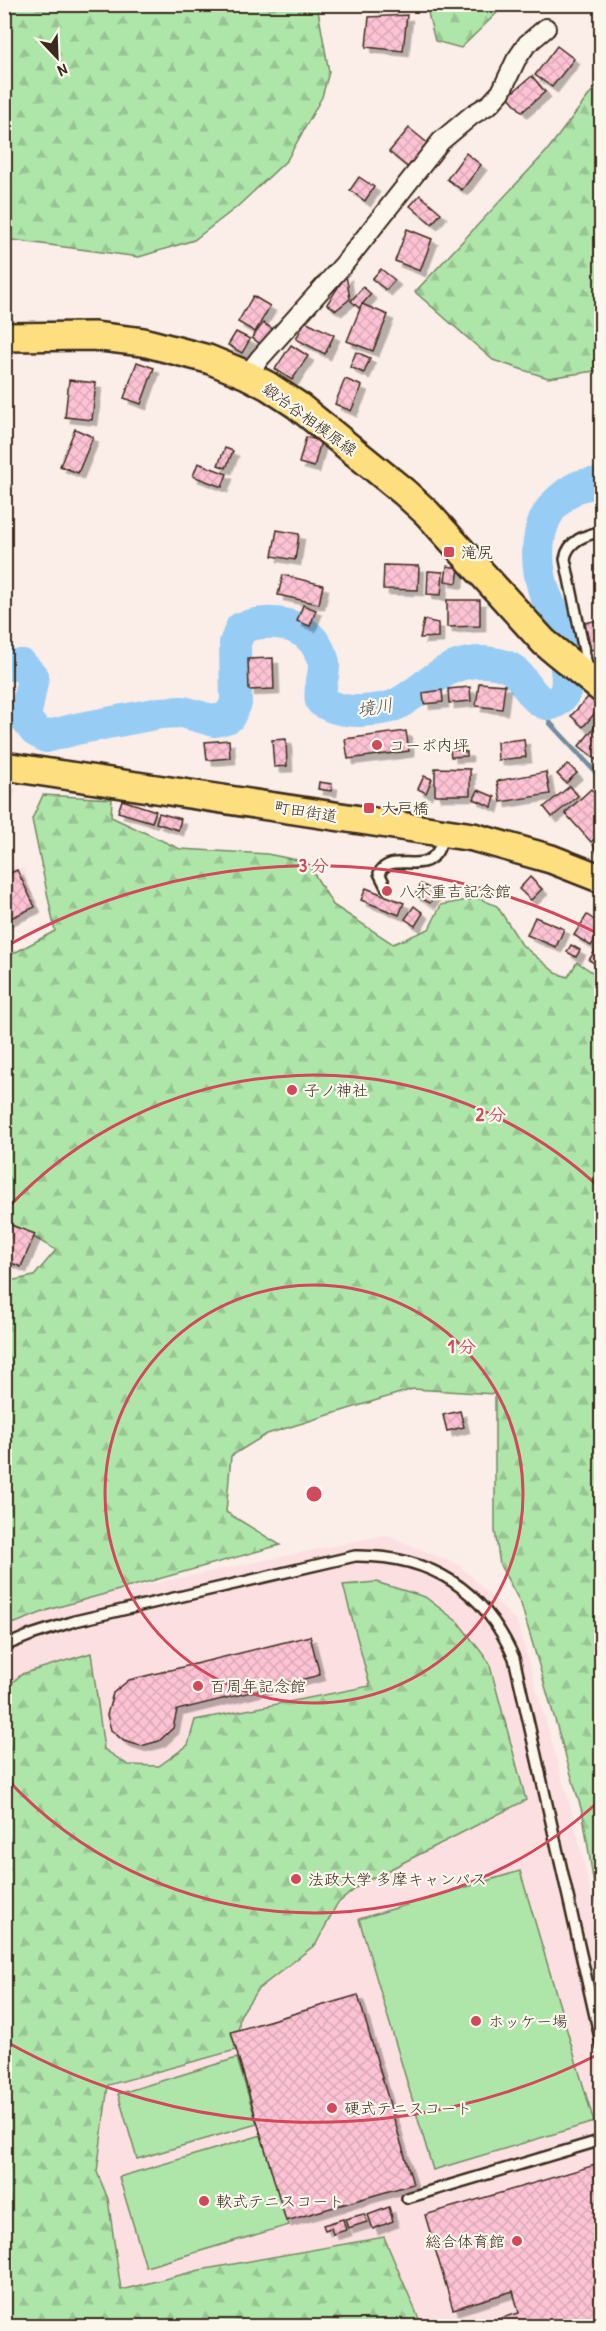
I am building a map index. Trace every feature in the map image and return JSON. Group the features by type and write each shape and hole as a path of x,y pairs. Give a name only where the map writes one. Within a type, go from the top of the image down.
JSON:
{"main road":[{"name":"鍛冶谷相模原線","path":"4,337 93,336 126,339 208,359 247,375 297,405 404,492 427,513 544,642 590,680"},
{"name":"町田街道","path":"4,766 445,832 496,842 551,859 602,879"}],"street":[{"path":"247,375 344,264 441,141 472,115 490,104 501,92 516,60 527,44 546,28"}],"lane":[{"path":"590,680 565,559 574,541 602,531"},
{"path":"386,887 379,873 386,864 392,862 416,864 428,860 437,852 445,832"},
{"path":"4,1646 75,1621 355,1556 394,1557 442,1575 458,1584 473,1597 497,1626 514,1658 602,2047"},
{"path":"407,2198 602,2140"}],"shaded area":[{"path":"5,866 24,869 37,908 5,923"},
{"name":"法政大学 多摩キャンパス","path":"385,1535 459,1565 517,1622 574,1819 601,1940 601,2326 5,2326 4,1615"}],"green space":[{"path":"5,4 317,5 329,72 322,97 287,160 237,207 194,240 139,257 5,239"},
{"path":"426,4 505,5 461,48 435,41"},
{"path":"599,82 602,83 601,370 548,378 493,360 415,292 546,152"},
{"path":"43,795 112,799 111,817 180,849 267,854 307,862 333,905 393,944 429,929 441,905 478,898 497,906 522,945 556,973 568,977 577,962 601,978 601,1930 583,1815 521,1604 500,1565 495,1531 495,1394 413,1389 267,1434 231,1456 226,1512 280,1545 51,1609 5,1627 4,1282 34,1276 56,1250 4,1220 5,958 55,931 32,819"},
{"path":"376,1582 425,1597 458,1622 489,1662 526,1800 361,1884 337,1904 316,1944 257,1990 240,2016 236,2050 108,2085 97,2172 108,2199 121,2290 200,2270 384,2237 422,2326 5,2326 5,1689 22,1674 91,1653 104,1749 128,1765 159,1766 188,1745 195,1720 370,1686 343,1585"},
{"name":"ホッケー場","path":"520,1871 594,2122 433,2170 359,1919"},
{"path":"237,2058 257,2124 137,2159 118,2094"},
{"name":"軟式テニスコート","path":"262,2135 289,2225 146,2267 119,2177"}],"building":[{"path":"407,15 403,51 366,47 369,17"},
{"path":"557,46 574,59 552,87 535,75"},
{"path":"532,76 545,92 522,112 508,96"},
{"path":"409,128 430,145 410,169 389,152"},
{"path":"466,153 481,165 462,190 447,179"},
{"path":"359,177 374,187 365,201 350,190"},
{"path":"420,195 441,213 432,224 410,206"},
{"path":"407,229 432,239 420,271 395,261"},
{"path":"381,269 395,280 386,290 372,279"},
{"path":"346,275 350,299 336,310 327,304"},
{"path":"363,287 371,294 359,308 351,301"},
{"path":"253,296 270,306 255,332 238,322"},
{"path":"362,304 388,315 373,351 347,341"},
{"path":"305,321 334,335 325,354 296,339"},
{"path":"263,323 273,329 262,345 252,338"},
{"path":"236,332 250,339 242,353 228,345"},
{"path":"291,345 308,356 292,380 275,369"},
{"path":"356,352 370,358 364,373 350,367"},
{"path":"137,362 154,368 141,404 124,398"},
{"path":"345,379 362,386 351,411 335,404"},
{"path":"69,380 96,383 92,420 65,417"},
{"path":"75,429 93,437 78,473 60,466"},
{"path":"306,437 321,441 314,467 299,463"},
{"path":"225,448 233,451 226,468 218,465"},
{"path":"198,463 227,474 222,487 193,476"},
{"path":"277,530 299,534 295,560 272,556"},
{"path":"384,565 419,566 418,590 383,589"},
{"path":"447,566 459,568 457,583 445,581"},
{"path":"428,571 443,572 441,595 427,594"},
{"path":"283,575 323,585 319,604 278,595"},
{"path":"447,600 480,600 480,626 447,627"},
{"path":"303,605 316,610 310,626 297,621"},
{"path":"602,619 602,648 591,650 585,623"},
{"path":"424,620 438,623 438,637 420,638"},
{"path":"273,658 274,689 249,690 248,659"},
{"path":"479,683 505,685 502,709 476,706"},
{"path":"470,687 471,701 449,703 448,689"},
{"path":"442,690 443,702 424,704 423,693"},
{"path":"589,696 601,706 583,727 571,716"},
{"path":"598,723 602,726 602,764 579,746"},
{"name":"コーポ内坪","path":"406,731 409,751 348,759 345,739"},
{"path":"286,739 287,766 274,767 272,740"},
{"path":"524,739 526,757 498,760 497,742"},
{"path":"229,740 230,758 207,760 205,742"},
{"path":"450,749 467,752 467,756 451,757"},
{"path":"568,764 577,773 566,783 557,774"},
{"path":"435,768 470,769 470,795 435,795"},
{"path":"546,772 550,794 501,802 497,781"},
{"path":"424,776 432,779 426,793 418,789"},
{"path":"319,782 332,784 331,791 318,789"},
{"path":"4,785 8,785 4,811"},
{"path":"570,786 578,796 552,817 544,807"},
{"path":"591,789 602,800 602,832 591,842 565,813"},
{"path":"478,790 495,797 492,807 474,799"},
{"path":"122,800 156,811 152,822 118,812"},
{"path":"159,813 181,819 178,830 156,823"},
{"path":"602,841 602,857 599,858 593,844"},
{"path":"17,870 35,907 4,921 4,876"},
{"path":"530,877 542,889 531,900 519,889"},
{"path":"421,884 436,892 430,903 415,895"},
{"path":"366,888 404,903 399,915 361,900"},
{"path":"414,906 423,913 415,926 405,919"},
{"path":"587,915 602,925 602,930 591,946 574,935"},
{"path":"535,917 564,929 556,947 527,935"},
{"path":"602,940 602,968 589,960"},
{"path":"571,945 580,950 576,957 567,952"},
{"path":"8,1224 35,1234 21,1267 4,1260 4,1232"},
{"path":"460,1411 464,1427 447,1431 443,1415"},
{"name":"百周年記念館","path":"310,1636 320,1675 177,1710 173,1728 159,1741 141,1746 124,1741 111,1730 107,1715 113,1693 129,1680"},
{"name":"硬式テニスコート","path":"358,1995 413,2184 286,2221 231,2032"},
{"name":"総合体育館","path":"602,2163 602,2267 596,2268 602,2286 602,2326 473,2326 519,2313 513,2291 453,2309 425,2215"},
{"path":"389,2207 393,2221 373,2229 368,2215"},
{"path":"364,2214 367,2222 348,2228 345,2219"},
{"path":"343,2219 346,2230 333,2234 331,2228 325,2230 323,2225"}],"waterway":[{"name":"境川","path":"4,665 22,665 33,677 25,718 35,731 46,737 160,713 183,712 215,721 229,717 236,703 235,643 241,628 263,623 285,624 305,633 313,640 324,661 321,701 340,709 360,711 390,707 408,698 450,669 459,665 480,662 508,667 518,675 535,697 548,704 555,702 565,692 567,675 562,633 541,580 538,556 541,531 550,510 568,493 583,485 602,484"},
{"path":"546,704 550,723 602,779"}],"place":[{"name":"滝尻","path":"449,552"},
{"name":"コーポ内坪","path":"377,745"},
{"name":"大戸橋","path":"369,808"},
{"name":"八木重吉記念館","path":"387,891"},
{"name":"子ノ神社","path":"292,1090"},
{"name":"百周年記念館","path":"198,1686"},
{"name":"法政大学 多摩キャンパス","path":"296,1879"},
{"name":"ホッケー場","path":"476,2021"},
{"name":"硬式テニスコート","path":"332,2108"},
{"name":"軟式テニスコート","path":"204,2201"},
{"name":"総合体育館","path":"517,2241"}]}
